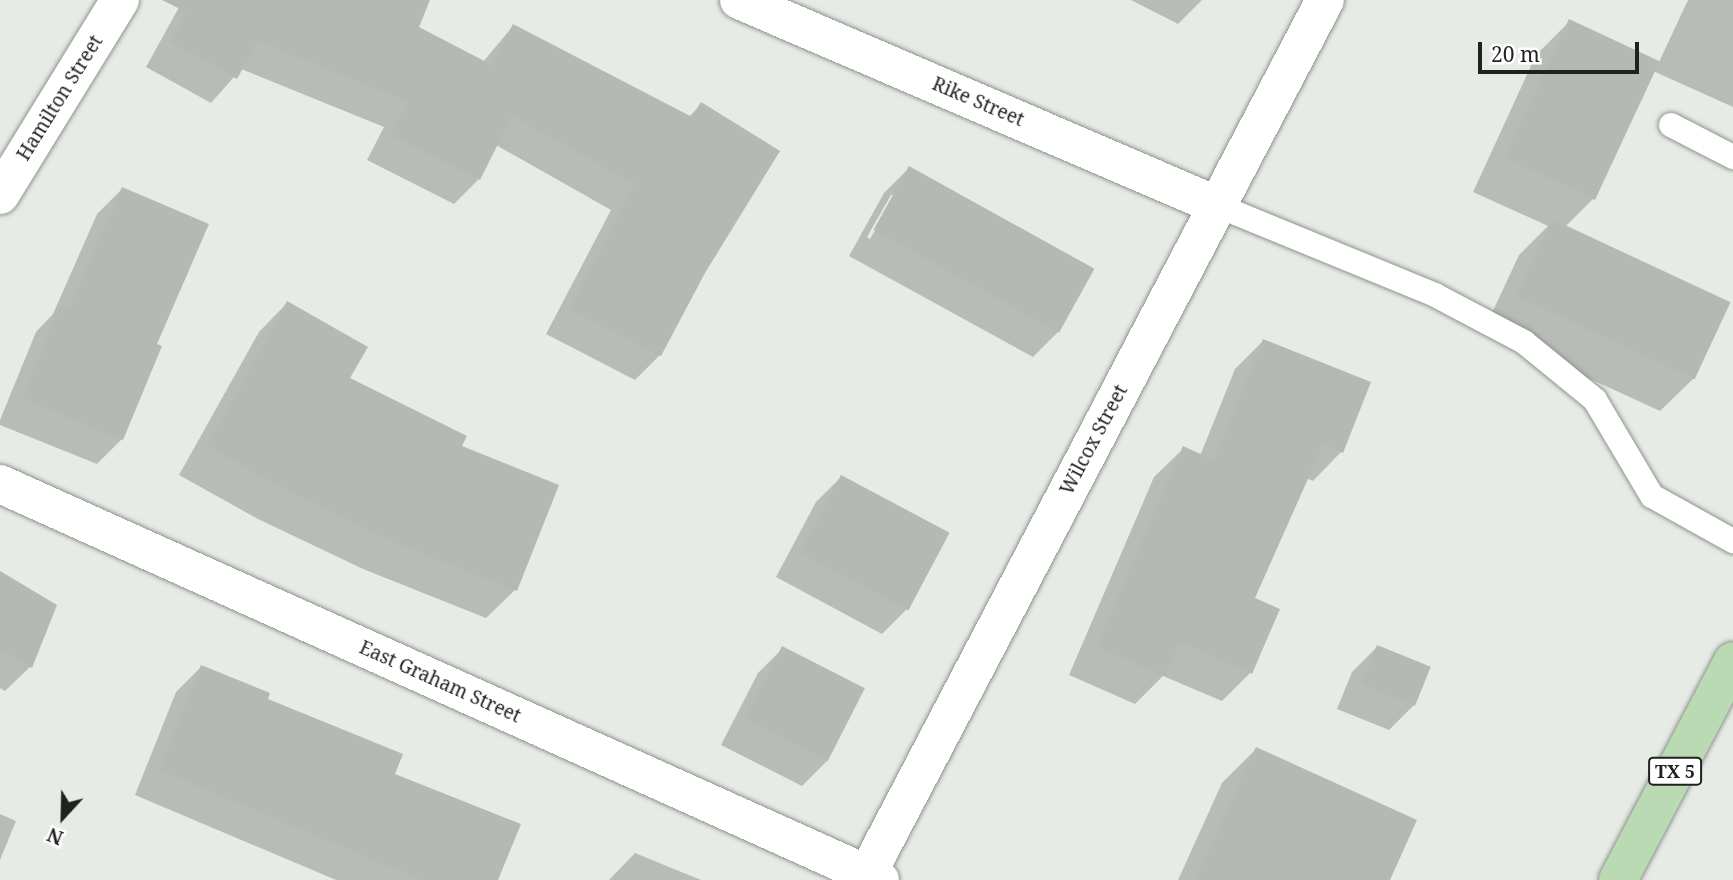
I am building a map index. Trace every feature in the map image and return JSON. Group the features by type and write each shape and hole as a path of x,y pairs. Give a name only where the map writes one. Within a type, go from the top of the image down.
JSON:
{"main road":[{"name":"TX 5","path":"1618,880 1733,661"}],"street":[{"name":"Hamilton Street","path":"0,195 120,0"},
{"name":"Rike Street","path":"739,0 1216,205"},
{"name":"Wilcox Street","path":"871,878 1216,205 1325,0"},
{"name":"East Graham Street","path":"0,484 871,878"}],"lane":[{"path":"1671,125 1733,157"},
{"path":"1216,205 1435,295 1524,342 1595,400 1653,496 1733,541"}],"building":[{"path":"162,0 430,0 419,27 492,65 513,24 692,117 701,102 780,151 705,273 661,356 569,309 635,184 512,116 480,180 391,135 408,102 258,41 237,79 170,42 186,12"},
{"path":"1569,19 1660,61 1595,200 1504,158"},
{"path":"909,166 1094,269 1059,333 874,230"},
{"path":"122,187 209,224 157,344 162,346 123,440 22,399 60,305 69,308"},
{"path":"1552,219 1731,302 1695,379 1516,296"},
{"path":"287,301 368,347 350,378 467,436 462,446 559,485 517,591 392,541 287,491 207,446"},
{"path":"1263,339 1371,382 1343,453 1323,445 1255,598 1280,609 1252,674 1179,642 1165,676 1096,647 1183,446 1214,460"},
{"path":"841,475 950,533 908,610 800,553"},
{"path":"0,571 57,605 32,668 0,649"},
{"path":"1377,645 1431,667 1415,706 1361,684"},
{"path":"782,646 865,688 828,761 745,719"},
{"path":"201,665 270,693 268,699 403,754 395,774 521,824 498,880 421,880 159,770"},
{"path":"1256,747 1417,820 1390,880 1195,880"}]}
